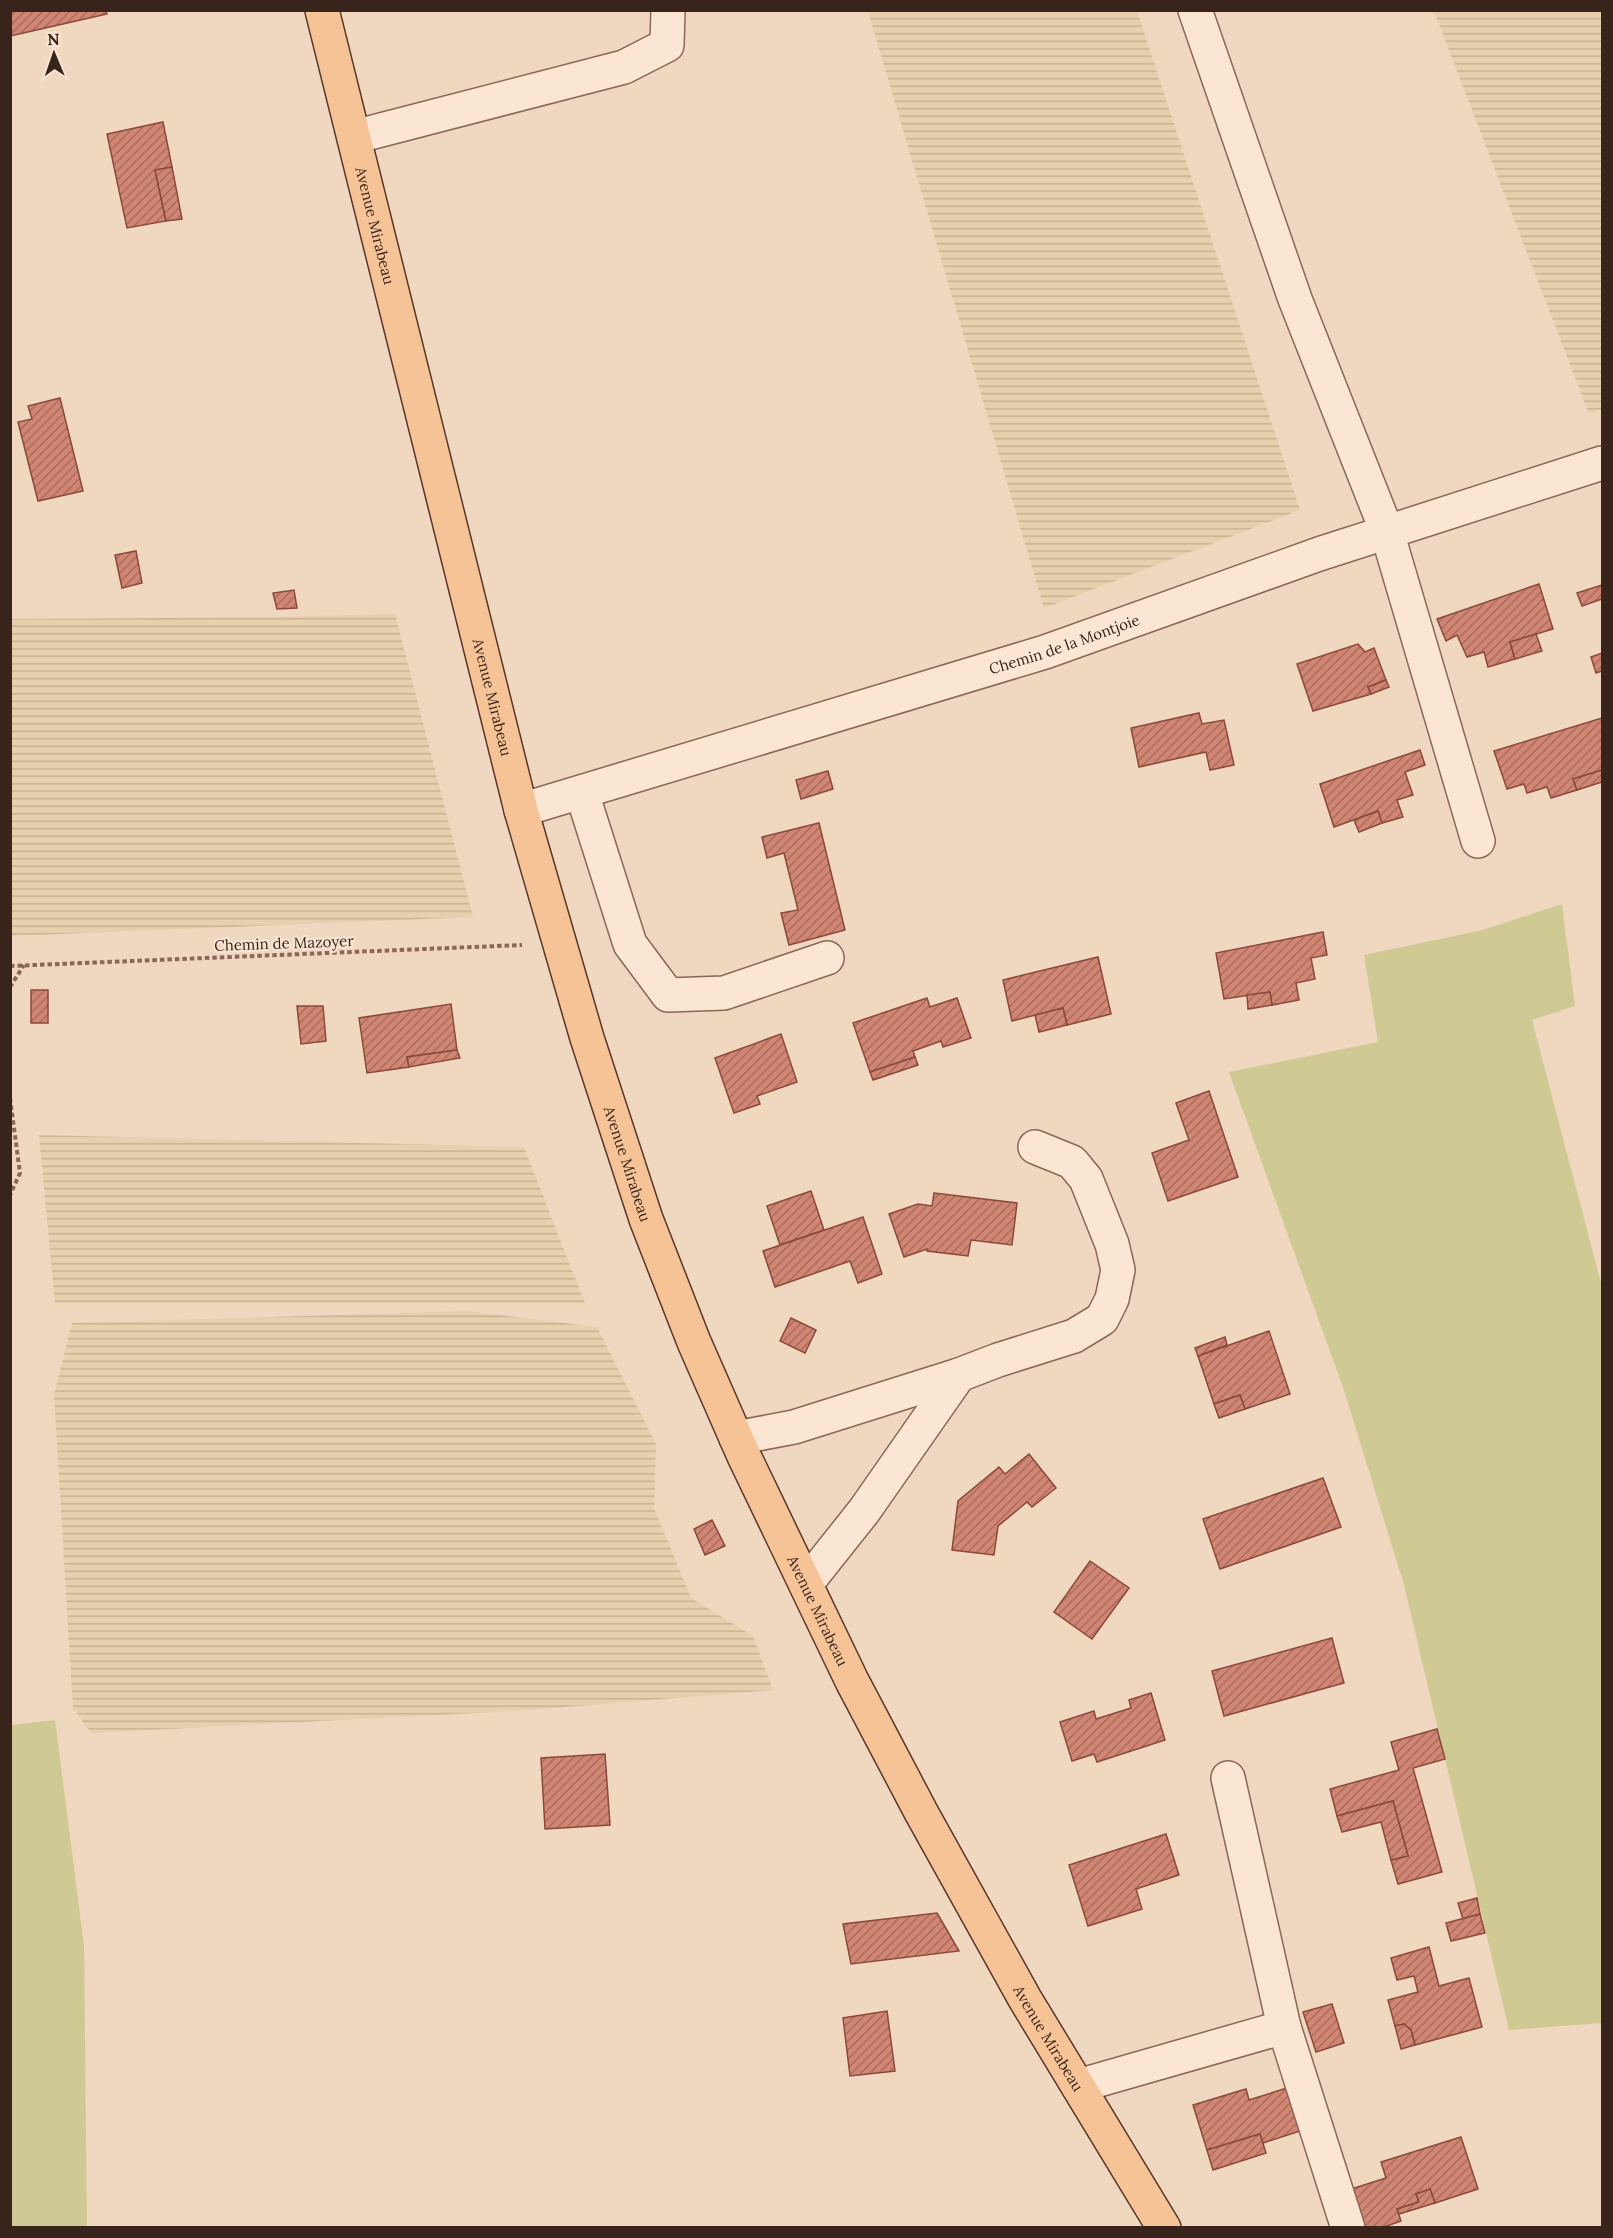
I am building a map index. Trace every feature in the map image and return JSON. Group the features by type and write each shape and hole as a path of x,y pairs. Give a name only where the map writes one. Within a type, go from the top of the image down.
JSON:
{"main road":[{"name":"Avenue Mirabeau","path":"322,10 521,810 558,945 646,1219 694,1342 736,1438 852,1681 921,1812 1025,1999 1154,2219"}],"street":[{"path":"354,137 624,67 667,45 668,10"},
{"path":"1195,10 1295,299 1387,532 1478,840"},
{"name":"Chemin de la Montjoie","path":"521,810 1045,652 1319,554 1602,463"},
{"path":"582,793 630,945 668,996 724,993 827,958"},
{"path":"736,1438 794,1427 959,1375 1074,1336 1102,1319 1112,1299 1118,1270 1112,1244 1086,1179 1072,1162 1035,1147"},
{"path":"806,1584 864,1511 959,1375"},
{"path":"1228,1778 1284,2027 1348,2228"},
{"path":"1078,2086 1284,2027"}],"path":[{"name":"Chemin de Mazoyer","path":"10,966 558,945"},
{"path":"10,987 24,965"},
{"path":"10,1098 20,1173 10,1195"}],"shaded area":[{"path":"868,11 1137,11 1300,510 1044,608"},
{"path":"1434,11 1602,11 1602,409 1589,414"},
{"path":"395,614 473,917 11,936 11,619"},
{"path":"1562,904 1575,1006 1532,1020 1602,1287 1602,2023 1509,2030 1404,1585 1344,1390 1229,1072 1378,1042 1364,955 1483,930"},
{"path":"39,1135 524,1147 585,1303 55,1303"},
{"path":"467,1311 597,1327 656,1444 654,1508 691,1598 753,1636 773,1690 517,1711 91,1733 73,1708 54,1395 72,1323"},
{"path":"55,1720 84,1946 87,2227 11,2227 11,1725"}],"building":[{"path":"10,10 106,10 107,14 10,36"},
{"path":"163,122 172,167 155,170 166,221 127,228 107,134"},
{"path":"172,167 182,219 166,221 155,170"},
{"path":"60,398 83,491 38,501 18,422 32,419 28,406"},
{"path":"136,551 142,583 122,588 115,555"},
{"path":"1539,584 1553,629 1510,642 1515,659 1488,667 1484,652 1467,657 1457,635 1446,641 1437,619"},
{"path":"1602,585 1602,599 1582,606 1577,593"},
{"path":"294,590 297,608 277,609 273,593"},
{"path":"1536,634 1542,651 1515,659 1510,642"},
{"path":"1358,644 1365,652 1374,648 1386,680 1368,687 1371,694 1313,711 1297,664"},
{"path":"1602,653 1602,671 1596,673 1591,657"},
{"path":"1386,680 1389,687 1371,694 1368,687"},
{"path":"1199,713 1202,724 1224,720 1234,765 1210,770 1206,752 1139,767 1131,728"},
{"path":"1602,718 1602,770 1573,779 1577,790 1551,798 1547,787 1527,793 1524,784 1507,789 1494,751"},
{"path":"1420,750 1425,765 1405,772 1413,795 1397,800 1403,817 1382,823 1378,811 1334,827 1320,784"},
{"path":"1602,770 1602,782 1577,790 1573,779"},
{"path":"828,771 833,789 801,799 796,780"},
{"path":"1378,811 1382,823 1359,832 1354,820"},
{"path":"819,823 845,930 789,945 781,913 798,910 784,853 767,858 762,837"},
{"path":"1323,932 1327,955 1311,958 1315,979 1296,983 1299,1000 1272,1005 1270,992 1224,999 1216,953"},
{"path":"1098,957 1111,1014 1067,1025 1063,1008 1012,1021 1003,980"},
{"path":"31,990 48,990 48,1023 31,1023"},
{"path":"1270,992 1272,1005 1248,1009 1247,995"},
{"path":"927,998 930,1007 957,998 971,1038 943,1047 941,1041 913,1051 915,1057 870,1072 853,1023"},
{"path":"451,1004 457,1050 407,1057 409,1067 367,1073 359,1018"},
{"path":"297,1006 323,1006 326,1041 301,1044"},
{"path":"1063,1008 1067,1025 1039,1032 1035,1015"},
{"path":"781,1034 797,1082 757,1096 760,1104 734,1113 715,1058"},
{"path":"457,1050 460,1058 409,1067 407,1057"},
{"path":"915,1057 918,1065 873,1080 870,1072"},
{"path":"1209,1091 1238,1177 1168,1201 1152,1153 1189,1140 1176,1103"},
{"path":"811,1191 824,1230 780,1245 767,1206"},
{"path":"934,1193 1017,1203 1012,1245 971,1240 968,1256 927,1251 927,1249 904,1257 889,1214 918,1204 932,1206"},
{"path":"863,1217 882,1274 858,1283 850,1261 775,1287 763,1251"},
{"path":"791,1318 816,1330 805,1353 780,1341"},
{"path":"1269,1331 1290,1394 1245,1409 1240,1395 1214,1404 1198,1356"},
{"path":"1225,1337 1227,1345 1198,1356 1195,1348"},
{"path":"1240,1395 1245,1409 1219,1418 1214,1404"},
{"path":"1029,1454 1056,1488 1032,1507 1027,1502 998,1526 994,1555 952,1550 958,1501 999,1467 1005,1474"},
{"path":"1323,1478 1341,1527 1220,1569 1203,1519"},
{"path":"712,1520 725,1546 705,1555 694,1529"},
{"path":"1090,1561 1129,1588 1092,1639 1054,1612"},
{"path":"1332,1638 1344,1683 1224,1716 1212,1671"},
{"path":"1151,1693 1165,1740 1097,1762 1094,1754 1072,1761 1060,1722 1094,1711 1096,1719 1131,1708 1129,1700"},
{"path":"1437,1729 1445,1759 1413,1768 1442,1872 1398,1884 1391,1860 1408,1856 1393,1801 1337,1816 1330,1789 1399,1770 1391,1742"},
{"path":"605,1754 610,1825 545,1829 541,1758"},
{"path":"1393,1801 1408,1856 1391,1860 1381,1822 1342,1832 1337,1816"},
{"path":"1166,1834 1179,1875 1136,1889 1142,1909 1088,1926 1069,1865"},
{"path":"1477,1898 1480,1914 1463,1919 1458,1903"},
{"path":"937,1913 959,1951 851,1964 843,1924"},
{"path":"1480,1914 1485,1933 1451,1941 1446,1923"},
{"path":"1429,1947 1439,1986 1469,1978 1482,2027 1415,2045 1411,2030 1404,2024 1395,2026 1388,2000 1418,1992 1414,1976 1397,1980 1391,1958"},
{"path":"1332,2004 1344,2043 1316,2052 1303,2012"},
{"path":"887,2011 895,2071 850,2076 843,2018"},
{"path":"1404,2024 1411,2030 1415,2045 1401,2049 1395,2026"},
{"path":"1293,2086 1306,2129 1263,2143 1260,2134 1207,2150 1193,2105 1246,2089 1249,2100"},
{"path":"1260,2134 1266,2153 1213,2170 1207,2150"},
{"path":"1461,2137 1478,2189 1435,2203 1430,2189 1416,2194 1419,2202 1397,2209 1401,2221 1381,2228 1360,2228 1348,2190 1386,2178 1381,2162"},
{"path":"1430,2189 1435,2203 1399,2214 1397,2209 1419,2202 1416,2194"}]}
